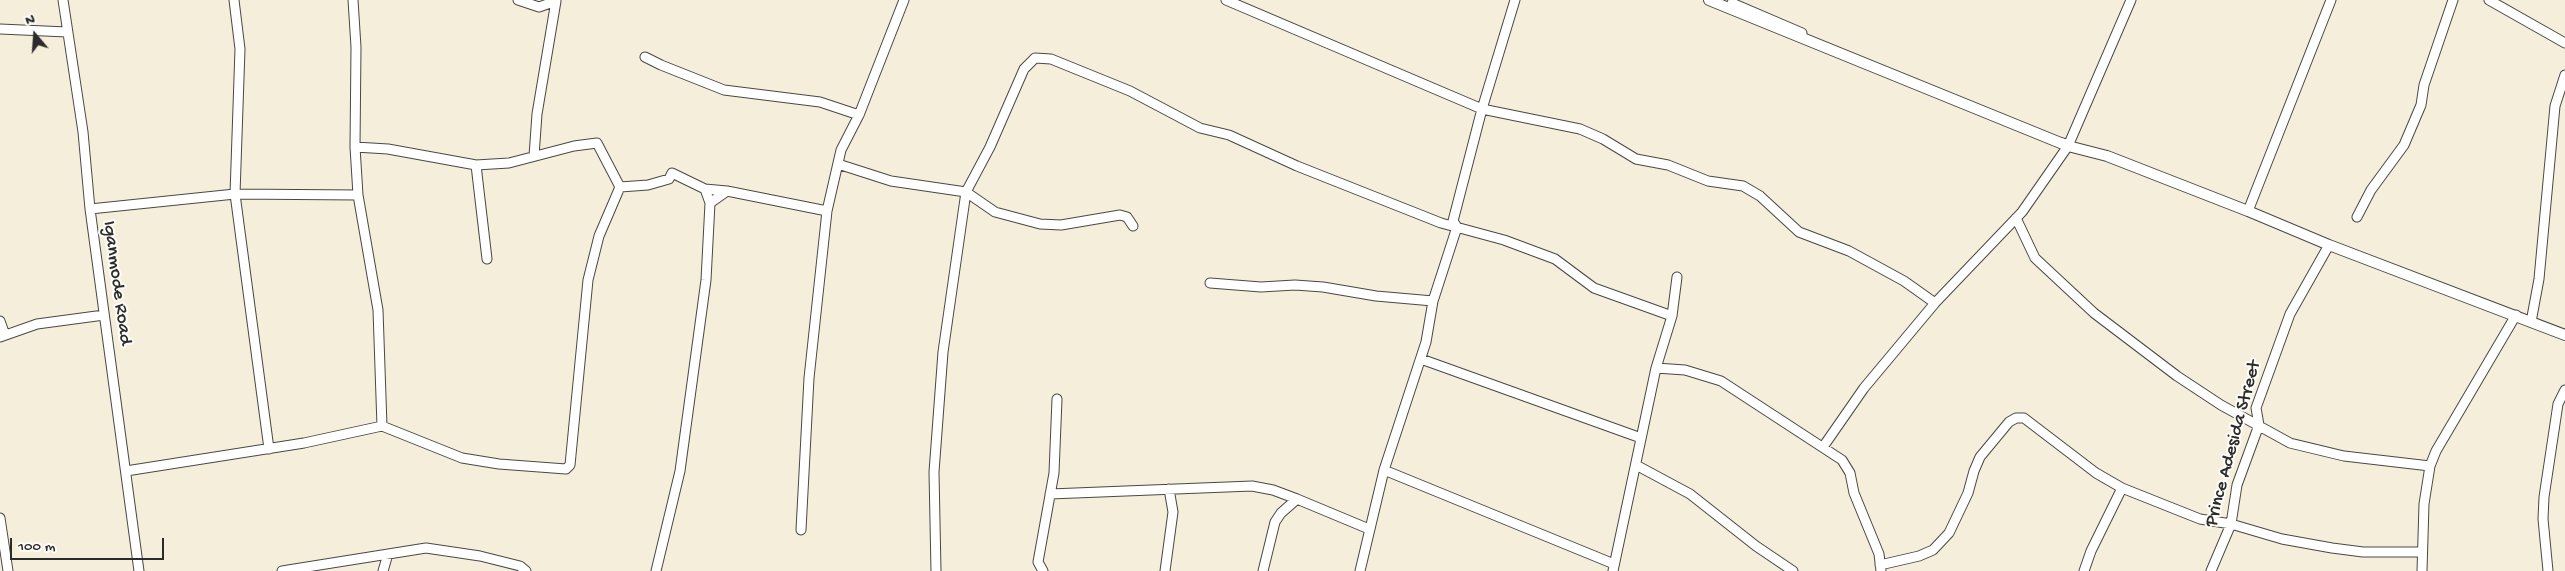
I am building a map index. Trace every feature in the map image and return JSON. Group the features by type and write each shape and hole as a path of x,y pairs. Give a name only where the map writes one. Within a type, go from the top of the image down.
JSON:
{"street":[{"name":"Iganmode Road","path":"63,0 84,132 90,209 139,571"},
{"path":"234,0 240,49 236,194 269,449"},
{"path":"353,0 356,47 355,147 358,195 378,310 382,426"},
{"path":"518,0 540,7 556,1 537,114 534,156"},
{"path":"802,530 809,378 827,211 841,150 859,115 904,0"},
{"path":"1226,0 1482,109 1580,129 1604,139 1636,159 1668,165 1708,181 1743,186 1760,196 1799,232 1849,251 1917,288 1935,302"},
{"path":"1457,227 1453,221 1482,109 1515,0"},
{"path":"1708,0 2068,146 2107,156 2329,245 2565,335"},
{"path":"1823,447 1864,388 1935,302 2016,218 2068,146 2132,0"},
{"path":"2248,211 2330,0"},
{"path":"2357,217 2370,190 2408,137 2421,105 2424,85 2453,0"},
{"path":"2492,1 2565,43"},
{"path":"1732,3 2068,146"},
{"path":"0,29 67,32"},
{"path":"645,57 724,90 820,102 859,115"},
{"path":"936,571 934,472 943,352 966,192 990,147 1024,69 1035,58 1042,57 1130,91 1200,128 1229,135 1297,166 1457,227 1504,240 1555,259 1594,288 1672,316"},
{"path":"2531,322 2539,279 2555,106 2565,75"},
{"path":"355,147 388,149 476,165 509,163 574,146 597,143 620,187"},
{"path":"838,164 891,181 966,192 995,212 1040,224 1061,225 1120,215 1127,218 1133,226"},
{"path":"476,165 488,260"},
{"path":"620,187 648,185 669,180 672,173 705,188 827,211"},
{"path":"126,471 269,449 382,426 462,458 499,464 566,469 570,465 585,304 591,266 599,236 620,187"},
{"path":"656,571 656,561 680,470 706,280 710,203 705,188"},
{"path":"710,203 727,191"},
{"path":"90,209 236,194 358,195"},
{"path":"2016,218 2035,258 2094,313 2177,376 2221,405 2290,442 2344,456 2430,466"},
{"path":"1360,571 1384,470 1426,342 1433,302 1457,227"},
{"name":"Prince Adesida Street","path":"2211,571 2232,524 2237,485 2259,425 2256,408 2290,314 2329,245"},
{"path":"1384,470 1614,568 1656,368 1672,316 1677,277"},
{"path":"1210,283 1261,287 1305,286 1433,302"},
{"path":"0,322 2,336 37,324 104,315"},
{"path":"2422,571 2424,504 2430,466 2436,451 2516,315"},
{"path":"1421,358 1641,438"},
{"path":"1656,368 1685,370 1721,381 1842,460 1850,473 1854,493 1879,554 1881,568 1933,550 1949,533 1968,493 1980,457 2010,422 2016,418 2024,418 2096,473 2122,488 2200,519 2232,524 2282,539 2332,548 2363,552 2422,552"},
{"path":"2548,571 2543,518 2544,497 2558,404 2565,390"},
{"path":"1042,571 1038,562 1050,494 1057,399"},
{"path":"1636,465 1690,494 1756,546 1793,571"},
{"path":"1050,494 1252,486 1297,499 1369,529"},
{"path":"2086,570 2122,488"},
{"path":"1165,571 1173,512 1169,489"},
{"path":"1263,571 1275,522 1281,513 1297,499"},
{"path":"0,518 8,571"},
{"path":"282,571 426,548 456,551 512,564 526,571"},
{"path":"383,571 388,554"}]}
